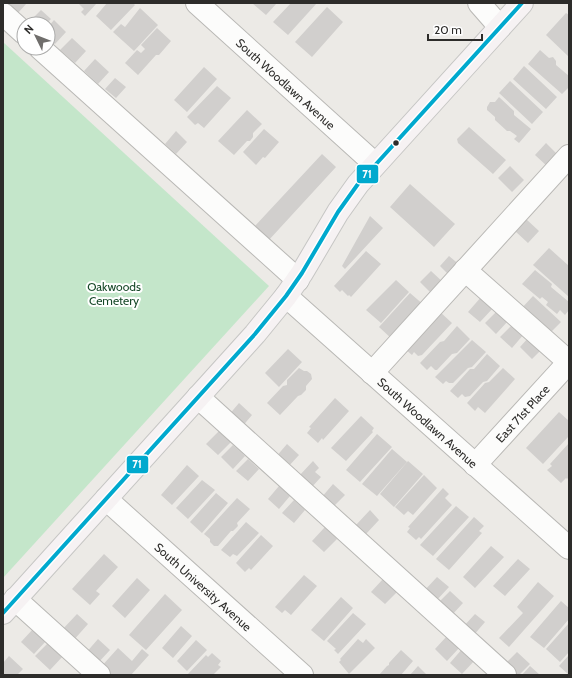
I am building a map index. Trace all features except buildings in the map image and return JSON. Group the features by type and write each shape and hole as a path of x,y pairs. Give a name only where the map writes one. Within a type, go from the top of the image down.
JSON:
{"main road":[{"path":"9,606 255,334 292,288 338,212 358,184 522,3"}],"street":[{"name":"South Woodlawn Avenue","path":"197,3 375,164"},
{"path":"479,3 500,27"},
{"path":"3,14 16,26"},
{"name":"South Woodlawn Avenue","path":"48,56 292,288 372,373 569,548"},
{"path":"372,373 569,156"},
{"path":"465,270 569,362"},
{"name":"East 71st Place","path":"475,465 569,362"},
{"path":"198,397 505,675"},
{"name":"South University Avenue","path":"106,499 302,675"},
{"path":"9,606 99,675"}],"green space":[{"name":"Oakwoods Cemetery","path":"3,42 16,54 16,56 18,56 269,286 3,578"}],"transit line":[{"name":"71","path":"3,613 255,334 286,296 302,273 338,212 358,184 522,3"}]}
